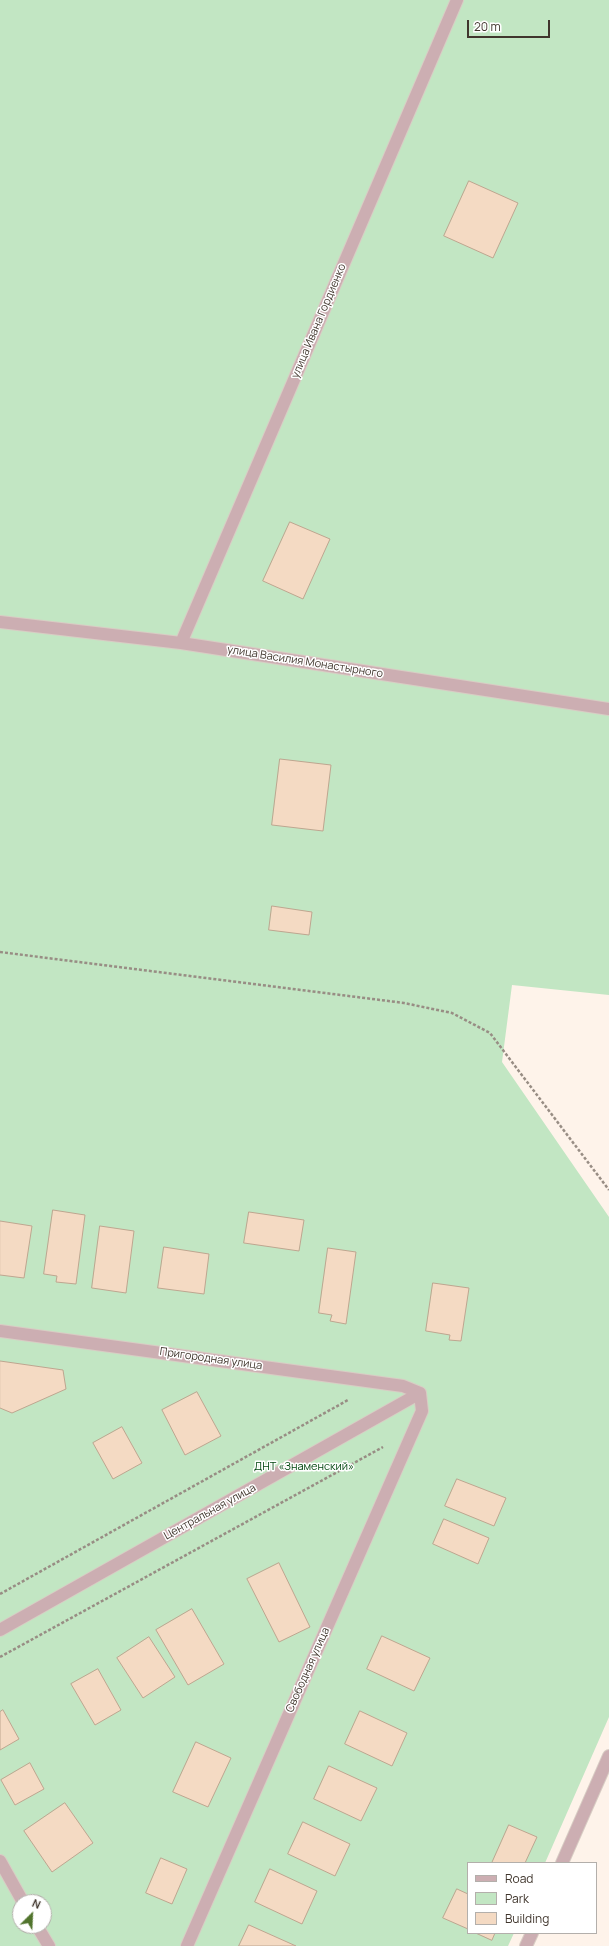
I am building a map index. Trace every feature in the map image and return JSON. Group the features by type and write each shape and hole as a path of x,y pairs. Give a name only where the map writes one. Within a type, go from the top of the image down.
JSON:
{"street":[{"name":"улица Ивана Гордиенко","path":"181,643 457,0"},
{"name":"улица Василия Монастырного","path":"0,622 181,643 609,709"},
{"name":"Пригородная улица","path":"0,1330 380,1382 403,1386 420,1393"},
{"name":"Свободная улица","path":"187,1946 422,1411 420,1393"},
{"name":"Центральная улица","path":"0,1630 420,1393"},
{"path":"562,1862 609,1756"},
{"path":"0,1861 19,1894"},
{"path":"42,1934 49,1946"},
{"path":"526,1946 532,1934"}],"path":[{"path":"0,952 404,1003 452,1013 490,1033 609,1190"},
{"path":"0,1594 380,1382"},
{"path":"0,1657 413,1430"}],"green space":[{"name":"ДНТ «Знаменский»","path":"0,0 609,0 609,995 512,985 502,1062 609,1217 609,1717 545,1862 467,1862 467,1934 514,1934 508,1946 0,1946"}],"building":[{"path":"469,181 518,203 493,258 444,236"},
{"path":"290,522 330,539 303,599 263,581"},
{"path":"280,759 331,765 323,831 272,825"},
{"path":"272,906 312,912 309,935 269,930"},
{"path":"53,1210 85,1215 76,1284 56,1282 57,1276 44,1274"},
{"path":"249,1212 304,1220 299,1251 244,1243"},
{"path":"0,1221 32,1226 24,1278 0,1275"},
{"path":"100,1226 134,1231 126,1293 92,1288"},
{"path":"164,1247 209,1254 204,1294 158,1288"},
{"path":"328,1248 356,1252 346,1324 330,1321 332,1315 319,1313"},
{"path":"433,1283 469,1288 461,1341 449,1340 450,1335 426,1331"},
{"path":"0,1361 63,1370 66,1389 12,1413 0,1408"},
{"path":"197,1392 221,1436 185,1455 162,1410"},
{"path":"122,1427 142,1463 113,1479 93,1443"},
{"path":"457,1479 506,1498 494,1526 445,1506"},
{"path":"444,1519 489,1538 478,1564 433,1544"},
{"path":"279,1563 310,1627 279,1642 247,1579"},
{"path":"192,1609 224,1664 188,1685 156,1630"},
{"path":"382,1636 430,1658 414,1691 367,1669"},
{"path":"149,1637 175,1677 143,1698 117,1658"},
{"path":"98,1669 121,1710 95,1725 71,1684"},
{"path":"3,1710 19,1739 0,1750 0,1712"},
{"path":"360,1711 407,1733 392,1766 345,1744"},
{"path":"196,1742 231,1758 208,1807 173,1792"},
{"path":"30,1763 44,1789 15,1805 1,1780"},
{"path":"329,1766 377,1788 361,1821 314,1799"},
{"path":"65,1803 93,1843 52,1872 24,1831"},
{"path":"303,1822 350,1844 335,1876 288,1854"},
{"path":"509,1825 537,1837 525,1862 492,1862"},
{"path":"161,1858 187,1869 172,1904 146,1893"},
{"path":"270,1869 317,1891 302,1924 255,1902"},
{"path":"457,1889 467,1894 467,1929 443,1918"},
{"path":"249,1925 296,1946 239,1946"},
{"path":"478,1934 495,1934 492,1940"}]}
